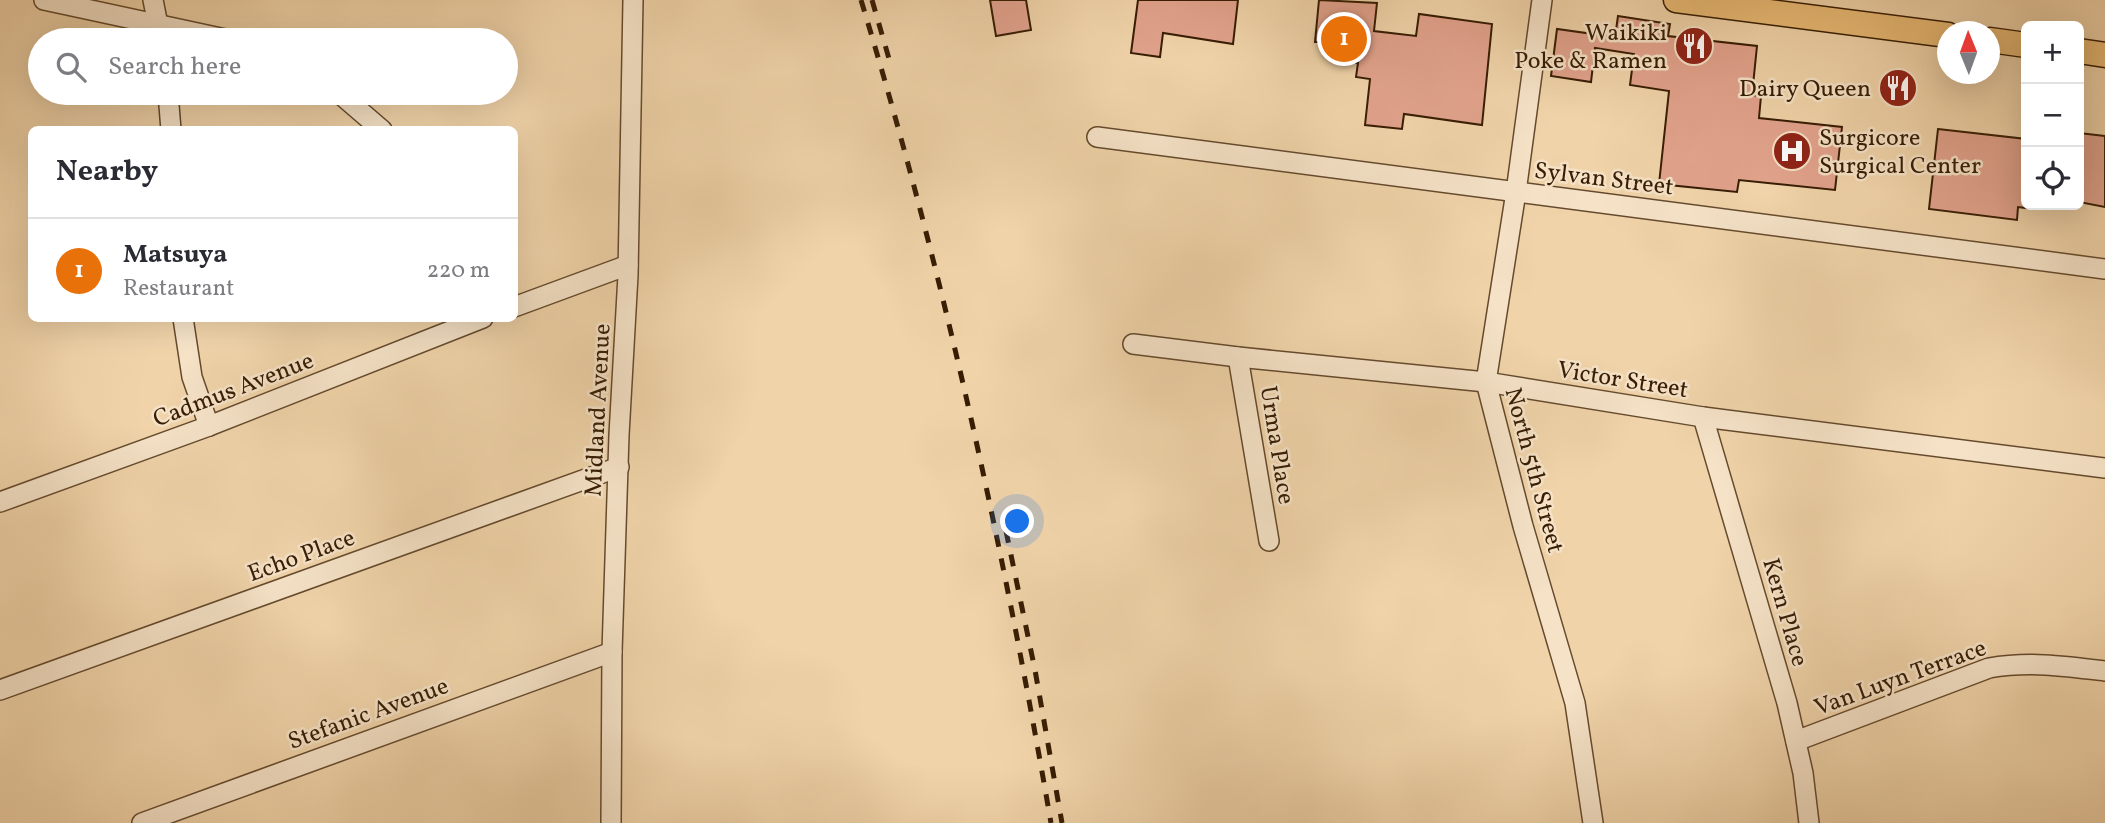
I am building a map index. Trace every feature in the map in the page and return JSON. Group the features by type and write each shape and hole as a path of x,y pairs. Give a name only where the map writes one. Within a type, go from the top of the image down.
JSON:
{"main road":[{"path":"1676,0 1937,34"},
{"path":"2000,41 2021,44"},
{"path":"2084,52 2105,55"}],"street":[{"path":"44,0 142,28"},
{"path":"153,0 159,28"},
{"name":"Midland Avenue","path":"611,823 612,652 628,265 633,0"},
{"name":"North 5th Street","path":"1542,0 1517,192 1486,382 1523,526 1574,703 1593,823"},
{"path":"169,105 171,126"},
{"path":"353,105 377,126"},
{"name":"Sylvan Street","path":"1097,137 2105,269"},
{"path":"518,306 628,265"},
{"path":"184,322 192,377 209,426"},
{"name":"Cadmus Avenue","path":"0,502 209,426 472,322"},
{"name":"Victor Street","path":"1133,344 1486,382 1703,417 2105,468"},
{"name":"Urma Place","path":"1238,357 1269,541"},
{"name":"Kern Place","path":"1703,417 1787,703 1803,773 1809,823"},
{"name":"Echo Place","path":"0,690 619,467"},
{"name":"Stefanic Avenue","path":"142,823 612,652"},
{"name":"Van Luyn Terrace","path":"1796,741 1989,668 2015,663 2038,663 2105,671"}],"building":[{"path":"990,0 1026,0 1031,30 996,36"},
{"path":"1138,0 1238,0 1233,44 1163,33 1160,57 1131,53"},
{"path":"1319,0 1377,3 1374,31 1416,36 1419,14 1492,24 1482,125 1404,114 1402,129 1365,125 1370,79 1356,77 1358,63 1332,60 1333,49 1321,48 1322,42 1315,42"},
{"path":"1618,16 1670,24 1668,36 1757,46 1752,95 1761,96 1759,118 1842,127 1835,190 1739,180 1737,192 1659,184 1669,91 1630,85 1634,54 1595,48 1591,82 1551,76 1557,29 1615,37"},
{"name":"Dairy Queen","path":"1889,72 1911,75 1907,104 1885,101"},
{"path":"1938,129 2021,138 2021,207 2018,207 2017,220 1929,209"},
{"path":"2084,134 2105,136 2105,207 2084,203"}],"railway":[{"path":"861,0 919,203 969,408 1013,615 1051,823"},
{"path":"872,0 892,69"},
{"path":"1006,531 1035,670 1062,823"}],"place":[{"name":"Matsuya","path":"1344,39"},
{"name":"Waikiki Poke & Ramen","path":"1694,46"},
{"name":"Dairy Queen","path":"1898,88"},
{"name":"Surgicore Surgical Center","path":"1792,151"}]}
